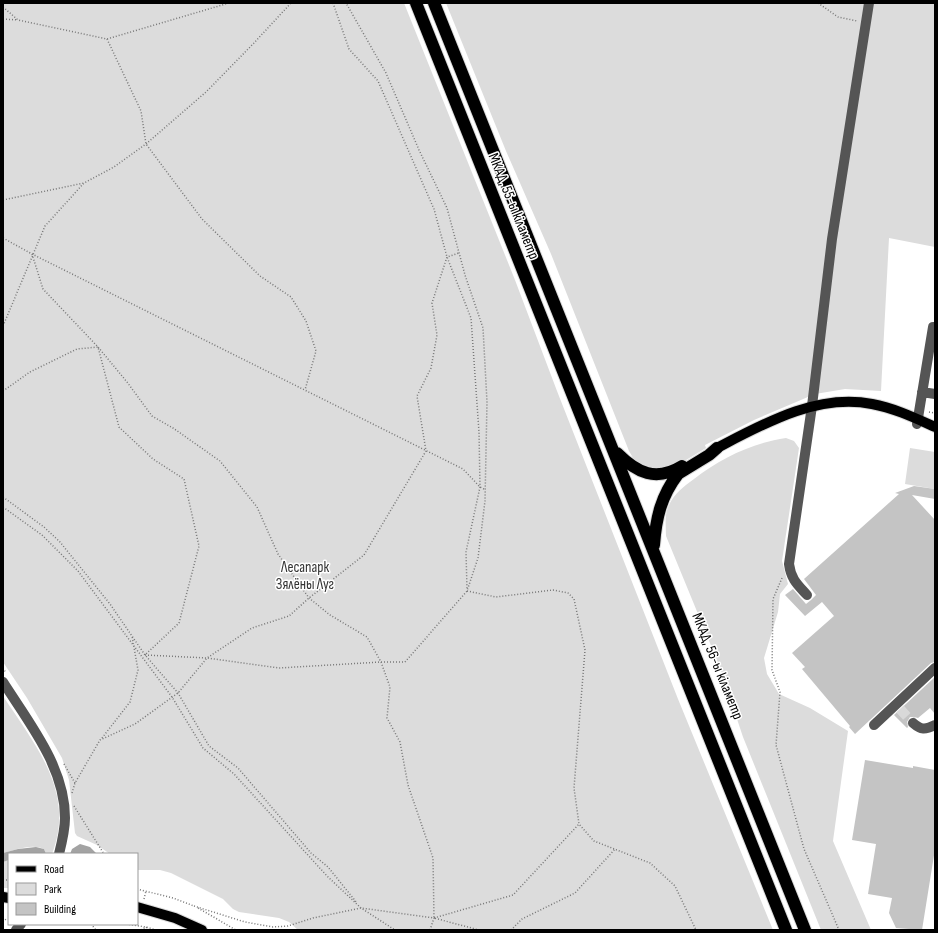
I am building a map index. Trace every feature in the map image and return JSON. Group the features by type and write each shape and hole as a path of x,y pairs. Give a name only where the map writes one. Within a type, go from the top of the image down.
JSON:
{"highway":[{"name":"МКАД, 55-ы кіламетр","path":"416,3 786,930"},
{"name":"МКАД, 55-ы кіламетр","path":"434,3 599,415"},
{"name":"МКАД, 56-ы кіламетр","path":"599,415 805,930"},
{"path":"613,450 629,465 646,474 661,474 673,472 708,451 717,448"},
{"path":"653,548 655,524 660,507 674,478 678,474 710,455 717,448"}],"main road":[{"path":"717,448 755,428 812,406 833,402 861,402 879,405 899,412 917,422 935,435"},
{"path":"917,422 935,427"},
{"path":"138,907 175,918 200,930"}],"street":[{"path":"807,595 791,575 789,564 812,406 832,239 869,3"},
{"path":"917,422 933,327 935,327"},
{"path":"922,392 935,394"},
{"path":"874,725 898,707 935,668"},
{"path":"3,682 40,740 53,766 63,794 65,818 59,853"},
{"path":"913,723 920,729 927,729 935,725"}],"path":[{"path":"3,19 18,20 107,38 229,3"},
{"path":"3,200 84,183 114,167 146,144 206,92 291,3"},
{"path":"333,3 349,49 378,81 434,209 447,257 471,318 479,432 480,487 466,552 467,591"},
{"path":"145,655 207,658 279,668 406,662 467,591 478,558 485,490 487,402 483,328 465,275 446,208 386,73 346,3"},
{"path":"818,3 838,17 866,23"},
{"path":"3,6 18,20"},
{"path":"107,38 141,111 146,144 202,219 260,276 291,297 306,321 316,351 305,391"},
{"path":"3,326 45,226 84,183"},
{"path":"3,238 305,391 463,468 480,487 485,490"},
{"path":"447,257 459,253"},
{"path":"32,254 43,289 98,347 127,382 152,416 173,428 220,461 257,507 278,554 309,598 330,615 367,637 381,662 390,686 387,718 400,742 408,785 433,858 434,918 430,930"},
{"path":"100,740 135,724 178,694 207,658 252,628 289,616 309,598 364,555 426,451 417,396 431,368 436,335 432,304 447,257"},
{"path":"3,391 30,372 77,349 98,347"},
{"path":"98,347 119,427 153,459 184,479 199,546 179,623 145,655"},
{"path":"3,497 44,527 60,542 110,604 145,655 178,694 209,746 238,768 311,852 328,867 361,908"},
{"path":"3,507 42,535 78,572 172,697 203,748 234,774 326,876 361,908 395,930"},
{"path":"789,564 772,599 772,670 780,692 776,745 804,849 839,930"},
{"path":"467,591 496,597 554,590 568,593 574,599 585,650 574,788 579,824 594,841 650,863 675,886 696,930"},
{"path":"71,794 75,783 100,740 130,702 138,670 132,634"},
{"path":"73,806 103,853"},
{"path":"434,918 513,895 579,824"},
{"path":"511,930 522,919 575,893 615,849"},
{"path":"138,889 173,898 245,922 273,927 288,926 313,918 361,908 434,918 479,930"},
{"path":"194,906 236,930"},
{"path":"3,917 7,918 3,922"},
{"path":"133,925 156,930"},
{"path":"141,930 146,927"}],"green space":[{"name":"Лесапарк Зялёны Луг","path":"3,3 404,3 515,280 678,699 773,930 298,930 289,922 279,918 239,912 233,909 223,899 171,873 160,870 138,870 138,853 109,853 97,845 77,836 75,833 69,780 62,758 27,698 3,662"},
{"path":"446,3 935,3 935,247 889,238 881,391 845,389 815,394 754,420 705,445 706,448 666,472 649,470 636,463 629,451 551,254 506,151"},
{"path":"786,438 794,441 799,448 782,561 788,584 780,594 778,612 764,658 767,674 779,694 810,708 848,731 833,841 871,930 821,930 743,737 719,665 666,536 667,509 674,497 687,484 704,471 737,452 773,440"},
{"path":"910,448 935,452 935,489 905,484"},
{"path":"3,696 39,751 55,790 59,810 58,831 52,853 46,853 44,849 39,847 29,847 3,853"},
{"path":"8,860 8,888 3,888 3,862"}],"shaded area":[{"path":"80,844 90,847 96,853 70,853 72,849"},
{"path":"36,847 44,849 46,853 8,853 8,860 3,862 3,853 18,849"}],"building":[{"path":"914,486 935,489 935,499 912,495 935,520 935,662 931,663 855,734 802,669 805,667 792,653 834,616 822,602 805,616 785,595 793,589 806,604 811,600 816,595 804,579 899,494 895,493"},
{"path":"935,677 935,714 930,708 918,718 910,717 907,722 907,728 894,715"},
{"path":"865,760 935,770 935,849 922,930 896,928 889,913 892,898 868,894 876,844 852,840"}],"tunnel":[{"path":"900,709 913,723"}]}
